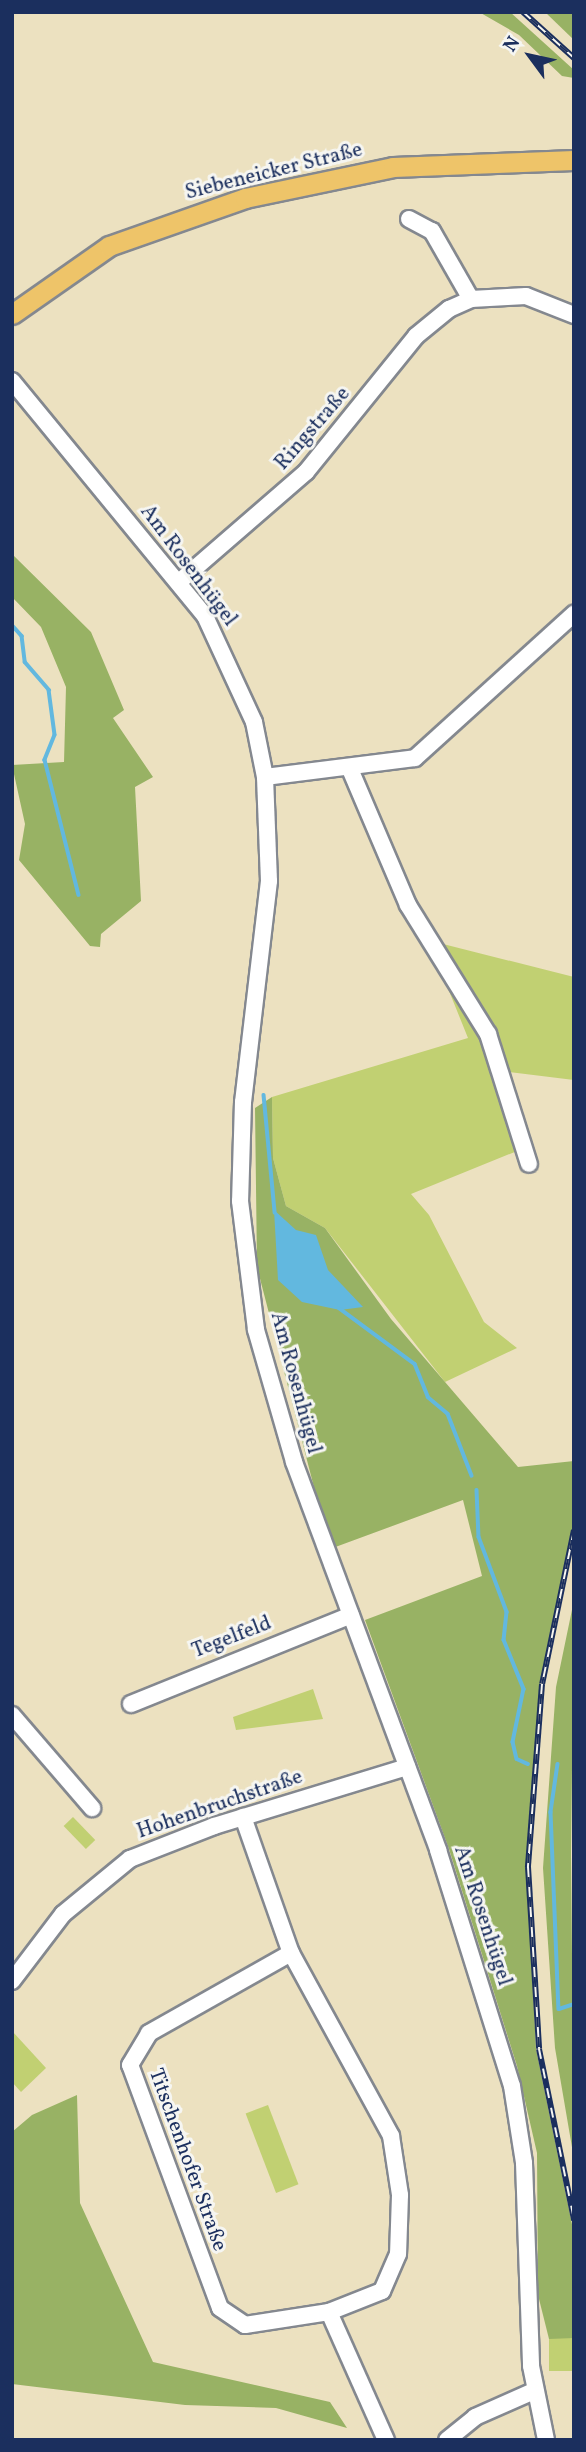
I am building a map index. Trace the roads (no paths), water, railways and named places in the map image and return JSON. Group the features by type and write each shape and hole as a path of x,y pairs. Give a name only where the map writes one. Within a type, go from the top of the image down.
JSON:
{"main road":[{"name":"Siebeneicker Straße","path":"12,314 109,246 245,198 393,167 574,160"}],"street":[{"path":"409,219 432,231 471,299"},
{"name":"Ringstraße","path":"179,582 312,466 424,329 471,299 526,296 574,315"},
{"name":"Am Rosenhügel","path":"12,381 179,582 229,658 254,722 265,777 269,881 240,1150 246,1265 286,1438 407,1767 485,1994 519,2121 534,2391 546,2440"},
{"path":"265,777 350,769 426,751 574,614"},
{"path":"350,769 408,905 488,1034 529,1164"},
{"name":"Tegelfeld","path":"131,1704 351,1615"},
{"path":"12,1715 92,1808"},
{"name":"Hohenbruchstraße","path":"12,1981 62,1914 121,1865 243,1818 407,1767"},
{"name":"Titschenhofer Straße","path":"243,1818 291,1954 391,2136 399,2190 391,2280 368,2301 329,2312 245,2325 220,2308 130,2064 149,2033 291,1954"},
{"path":"329,2312 386,2440"},
{"path":"447,2440 475,2417 534,2391"}],"water":[{"path":"274,1210 296,1230 316,1235 328,1270 363,1307 340,1310 302,1302 278,1280"}],"waterway":[{"path":"12,625 22,636 25,662 49,690 55,735 45,760 79,895"},
{"path":"264,1095 275,1212"},
{"path":"339,1308 415,1364 428,1397 448,1414 472,1476"},
{"path":"477,1490 479,1537 507,1612 504,1640 524,1689 513,1742 517,1759 528,1764"},
{"path":"558,1764 551,1812 559,2009 574,2004"}],"railway":[{"path":"523,12 574,58"},
{"path":"574,1530 542,1684 528,1867 539,2049 574,2220"}]}
